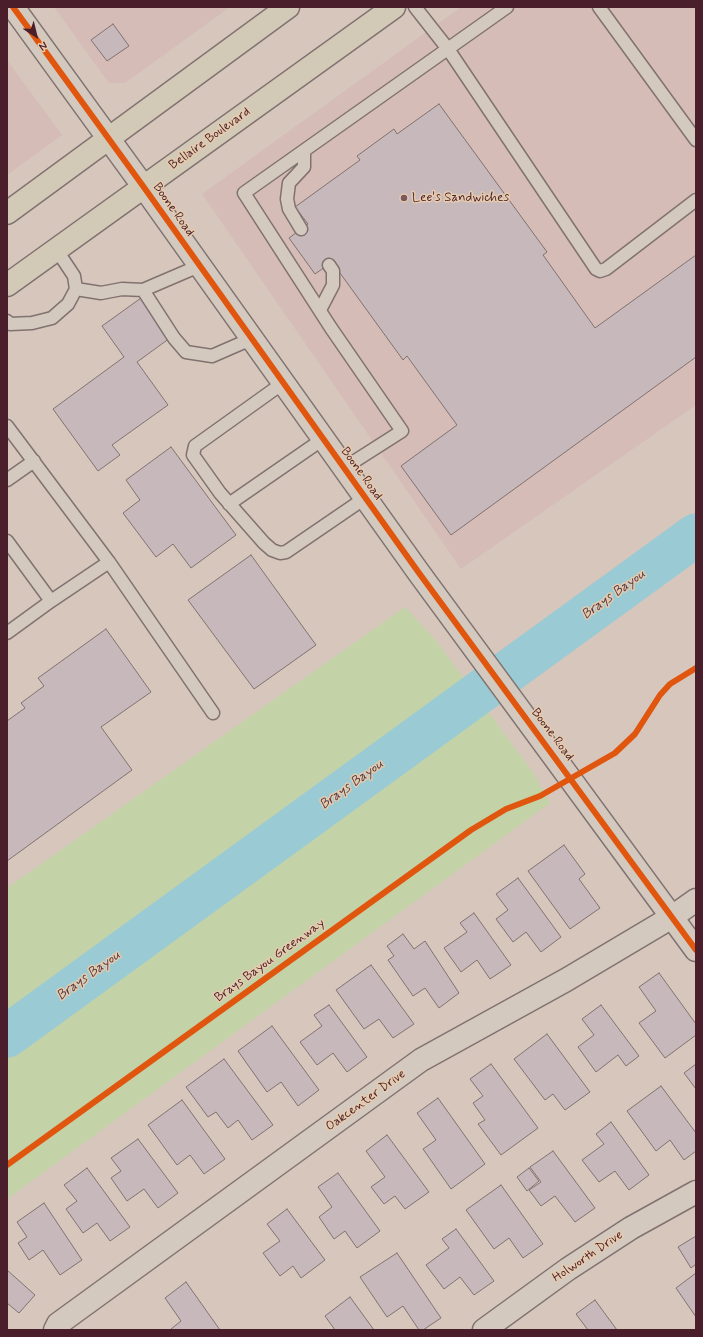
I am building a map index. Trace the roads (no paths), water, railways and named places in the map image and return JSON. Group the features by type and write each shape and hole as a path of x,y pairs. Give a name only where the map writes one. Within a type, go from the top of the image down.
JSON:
{"main road":[{"path":"7,213 288,7"},
{"name":"Bellaire Boulevard","path":"7,285 394,7"}],"street":[{"name":"Boone Road","path":"13,7 143,186 450,616 555,756 696,950"},
{"name":"Oakcenter Drive","path":"56,1330 58,1324 421,1060 566,980 672,917 696,900"},
{"name":"Holworth Drive","path":"484,1330 568,1269 631,1228 696,1192"}],"lane":[{"path":"415,7 448,49 596,269 600,271 606,269 696,200"},
{"path":"344,468 402,431 320,310 244,193 507,7"},
{"path":"599,7 696,140"},
{"path":"301,229 289,209 287,199 289,183 304,167 304,151"},
{"path":"7,321 10,324 32,323 52,318 68,304 76,289 74,276 56,249"},
{"path":"320,310 333,285 333,272 329,264"},
{"path":"76,289 101,293 122,289 143,290 199,266"},
{"path":"143,290 174,338 186,352 212,356 251,339"},
{"path":"283,383 195,446 193,455 229,504 264,543 272,550 280,553 286,552 365,498"},
{"path":"7,426 109,562 213,713"},
{"path":"229,504 323,439"},
{"path":"7,480 34,462"},
{"path":"7,541 51,601"},
{"path":"7,633 109,562"}],"waterway":[{"name":"Brays Bayou","path":"7,1036 696,535"}],"place":[{"name":"Lee's Sandwiches","path":"404,198"}]}
